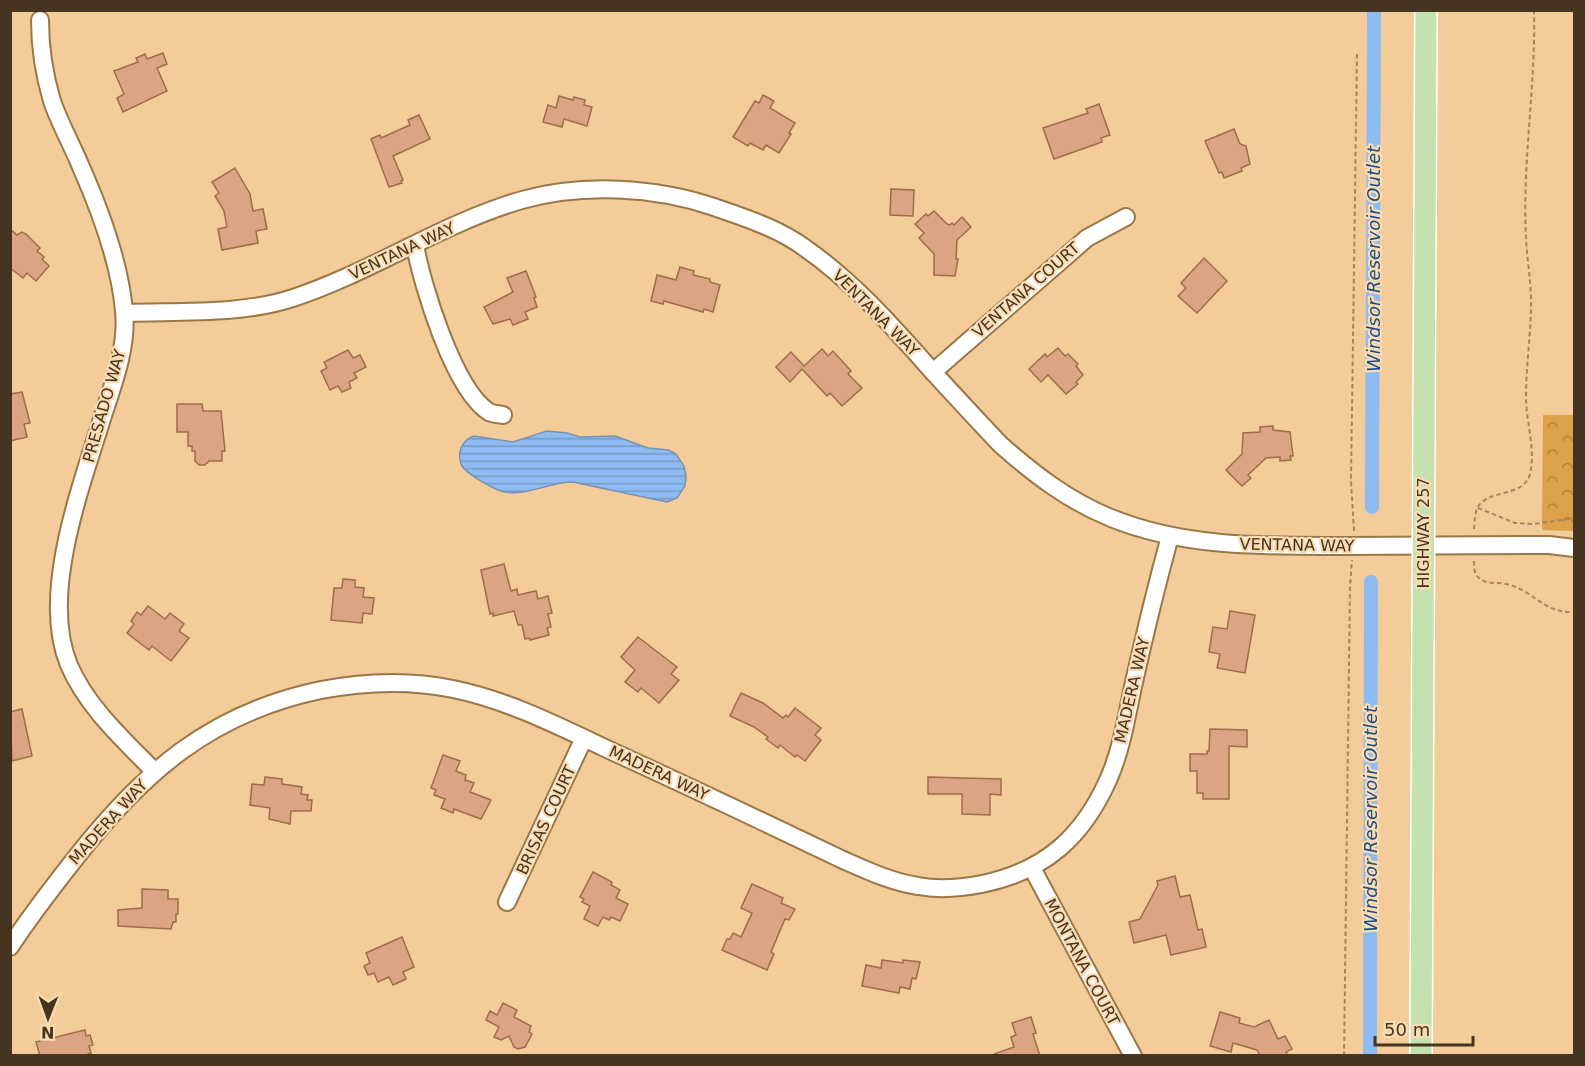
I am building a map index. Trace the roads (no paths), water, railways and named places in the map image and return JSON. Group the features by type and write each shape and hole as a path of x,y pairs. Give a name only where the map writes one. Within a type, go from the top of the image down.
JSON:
{"main road":[{"name":"HIGHWAY 257","path":"1421,1056 1426,10"}],"street":[{"name":"PRESADO WAY","path":"40,20 40,51 52,100 100,216 117,272 125,313 115,379 86,469 64,552 58,595 59,617 65,653 77,681 108,723 154,771"},
{"name":"VENTANA WAY","path":"125,313 219,310 272,304 348,278 490,211 523,200 555,194 603,190 651,193 687,199 763,225 803,246 867,299 1001,446 1044,481 1111,518 1170,536 1233,544 1549,545 1575,548"},
{"name":"VENTANA COURT","path":"933,372 1087,238 1126,217"},
{"path":"415,245 424,288 455,364 480,403 490,412 503,415"},
{"name":"MADERA WAY","path":"10,946 33,912 93,835 154,771 212,729 267,704 328,689 367,684 412,684 452,688 519,708 879,876 904,883 939,888 973,886 1015,876 1032,868 1083,825 1108,778 1128,711 1170,536"},
{"name":"BRISAS COURT","path":"507,902 584,738"},
{"name":"MONTANA COURT","path":"1032,868 1133,1056"}],"water":[{"path":"547,431 580,437 615,436 648,448 669,450 676,454 684,466 685,486 677,498 667,502 573,482 514,493 495,489 475,477 461,464 461,448 468,439 474,436 513,442"}],"waterway":[{"name":"Windsor Reservoir Outlet","path":"1372,507 1374,10"},
{"name":"Windsor Reservoir Outlet","path":"1370,1056 1371,582"}]}
